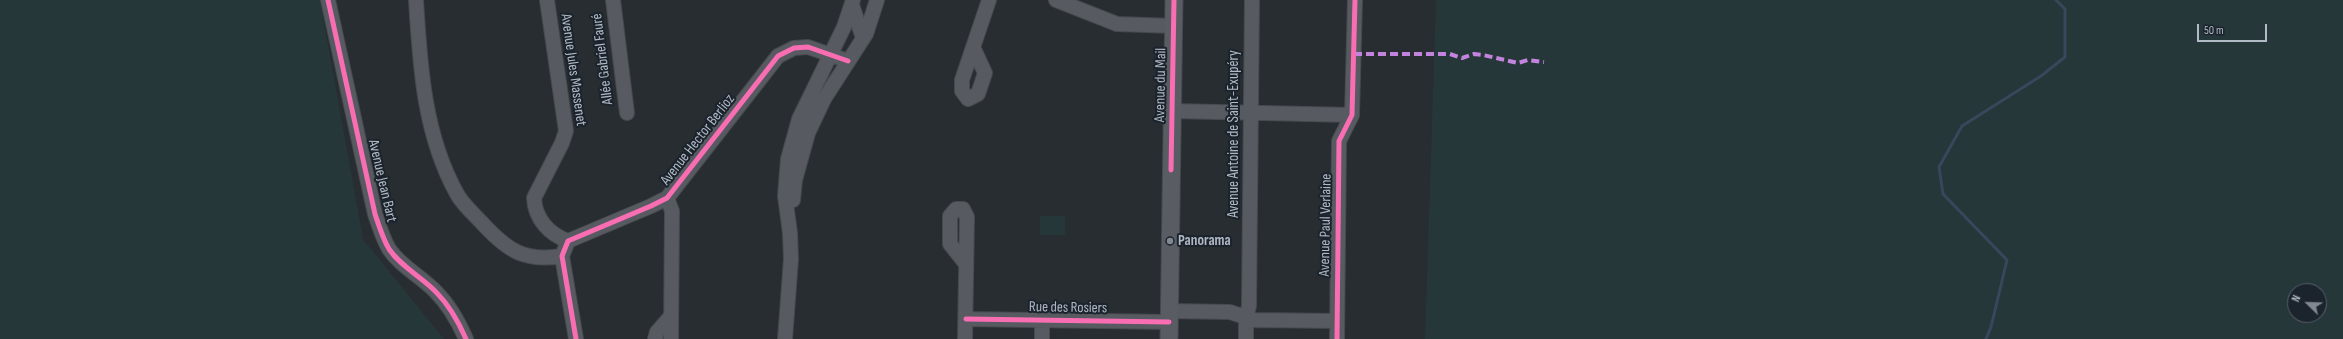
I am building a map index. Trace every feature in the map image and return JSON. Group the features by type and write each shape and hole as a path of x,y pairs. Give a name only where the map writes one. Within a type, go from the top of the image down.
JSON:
{"main road":[{"name":"Avenue du Mail","path":"1169,339 1174,0"}],"street":[{"name":"Avenue Jean Bart","path":"328,0 375,214 381,230 389,248 398,260 437,293 448,307 466,339"},
{"path":"416,0 420,70 426,105 440,155 458,196 497,240 518,253 531,258 562,256"},
{"name":"Avenue Jules Massenet","path":"547,0 566,131 562,144 534,198 534,207 536,216 560,238 568,241"},
{"name":"Allée Gabriel Fauré","path":"613,0 627,113"},
{"path":"790,233 795,180 808,132 824,99 863,38 877,0"},
{"path":"973,47 989,0"},
{"path":"1057,0 1117,24 1174,26"},
{"name":"Avenue Antoine de Saint-Exupéry","path":"1246,339 1242,321 1250,306 1252,0"},
{"path":"1172,111 1346,115 1355,0"},
{"path":"853,3 863,38"},
{"path":"785,339 791,259 790,233 785,196 790,153 799,118 844,27 853,3"},
{"name":"Avenue Hector Berlioz","path":"568,241 667,198 778,56 794,48 808,47 848,61"},
{"name":"Avenue Paul Verlaine","path":"1337,339 1339,141 1346,115"},
{"path":"667,198 672,211 671,339"},
{"path":"568,241 562,256 576,339"},
{"path":"791,259 796,276 794,339"},
{"path":"965,339 966,264"},
{"name":"Rue des Rosiers","path":"966,319 1042,320 1169,316 1230,312 1242,321 1337,321"},
{"path":"655,339 656,332 671,316"},
{"path":"1042,320 1042,339"}],"shaded area":[{"path":"0,0 320,0 363,239 444,339 0,339"},
{"path":"1436,0 2343,0 2343,339 1425,339"},
{"path":"1040,216 1065,216 1065,235 1040,235"}],"waterway":[{"path":"1986,339 1991,327 2007,260 1943,194 1939,167 1962,126 2041,76 2065,57 2065,9 2056,0"}],"marked path":[{"path":"1354,54 1450,54 1462,58 1474,54 1518,63 1528,60 1544,62"}],"cycle path":[{"path":"328,0 375,214 383,237 389,249 399,261 441,297 457,321 466,339"},
{"path":"1171,170 1174,0"},
{"path":"1337,339 1339,141 1352,115 1355,0"},
{"path":"576,339 562,256 568,241 667,198 778,56 794,48 808,47 848,61"},
{"path":"966,319 1169,322"}],"place":[{"name":"Panorama","path":"1170,241"}]}
